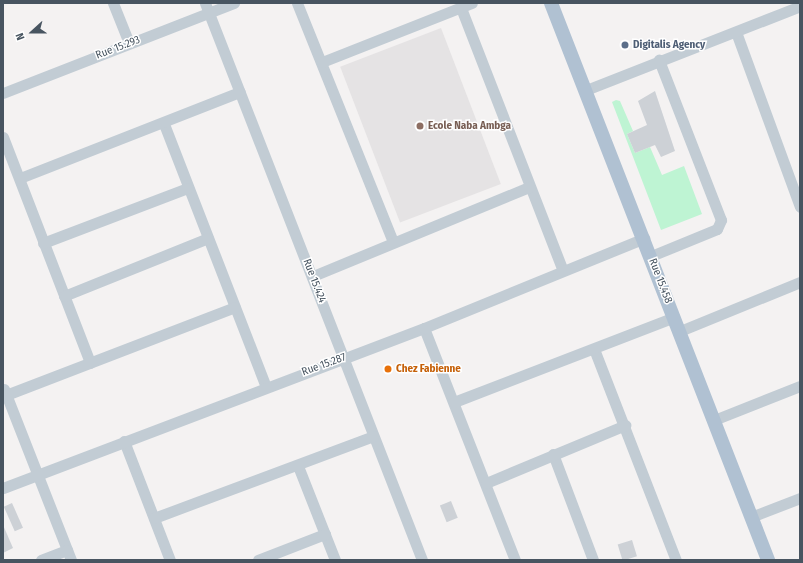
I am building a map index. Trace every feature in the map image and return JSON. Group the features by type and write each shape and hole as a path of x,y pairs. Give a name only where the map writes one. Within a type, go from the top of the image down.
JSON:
{"main road":[{"name":"Rue 15.458","path":"551,3 644,238 768,560"}],"street":[{"path":"113,3 129,43"},
{"name":"Rue 15.293","path":"3,93 129,43 207,8 234,3"},
{"path":"297,3 322,62 393,242"},
{"path":"322,62 472,3"},
{"path":"586,90 659,60 736,32 800,6"},
{"name":"Rue 15.424","path":"207,8 313,276 343,359 422,560"},
{"path":"460,8 562,270"},
{"path":"736,32 800,207"},
{"path":"651,256 717,230 721,220 659,60"},
{"path":"20,178 164,124 240,92"},
{"path":"164,124 266,387"},
{"path":"3,137 90,363"},
{"path":"313,276 529,187"},
{"path":"44,243 188,188"},
{"path":"64,296 208,238"},
{"name":"Rue 15.287","path":"3,488 424,328 562,270 644,238"},
{"path":"680,331 800,282"},
{"path":"41,560 69,555 4,391 90,363 235,307"},
{"path":"454,402 674,317"},
{"path":"424,328 515,560"},
{"path":"594,349 625,425 676,560"},
{"path":"714,420 800,386"},
{"path":"486,483 625,425"},
{"path":"154,518 298,466 373,436"},
{"path":"124,441 170,560"},
{"path":"553,454 593,560"},
{"path":"298,466 335,560"},
{"path":"751,517 800,498"},
{"path":"258,560 325,534"}],"shaded area":[{"name":"Ecole Naba Ambga","path":"441,28 501,184 400,223 340,67"}],"green space":[{"path":"616,100 620,101 633,131 627,134 635,153 650,147 662,175 684,166 702,214 661,230 612,102"}],"building":[{"path":"655,91 675,151 661,157 655,145 635,153 627,134 647,125 638,101"},
{"path":"451,501 458,518 447,522 440,505"},
{"path":"12,503 23,528 15,531 4,507"},
{"path":"3,525 13,548 3,553"},
{"path":"632,540 637,556 622,560 618,544"}],"place":[{"name":"Digitalis Agency","path":"625,45"},
{"name":"Ecole Naba Ambga","path":"420,126"},
{"name":"Chez Fabienne","path":"388,369"}]}
